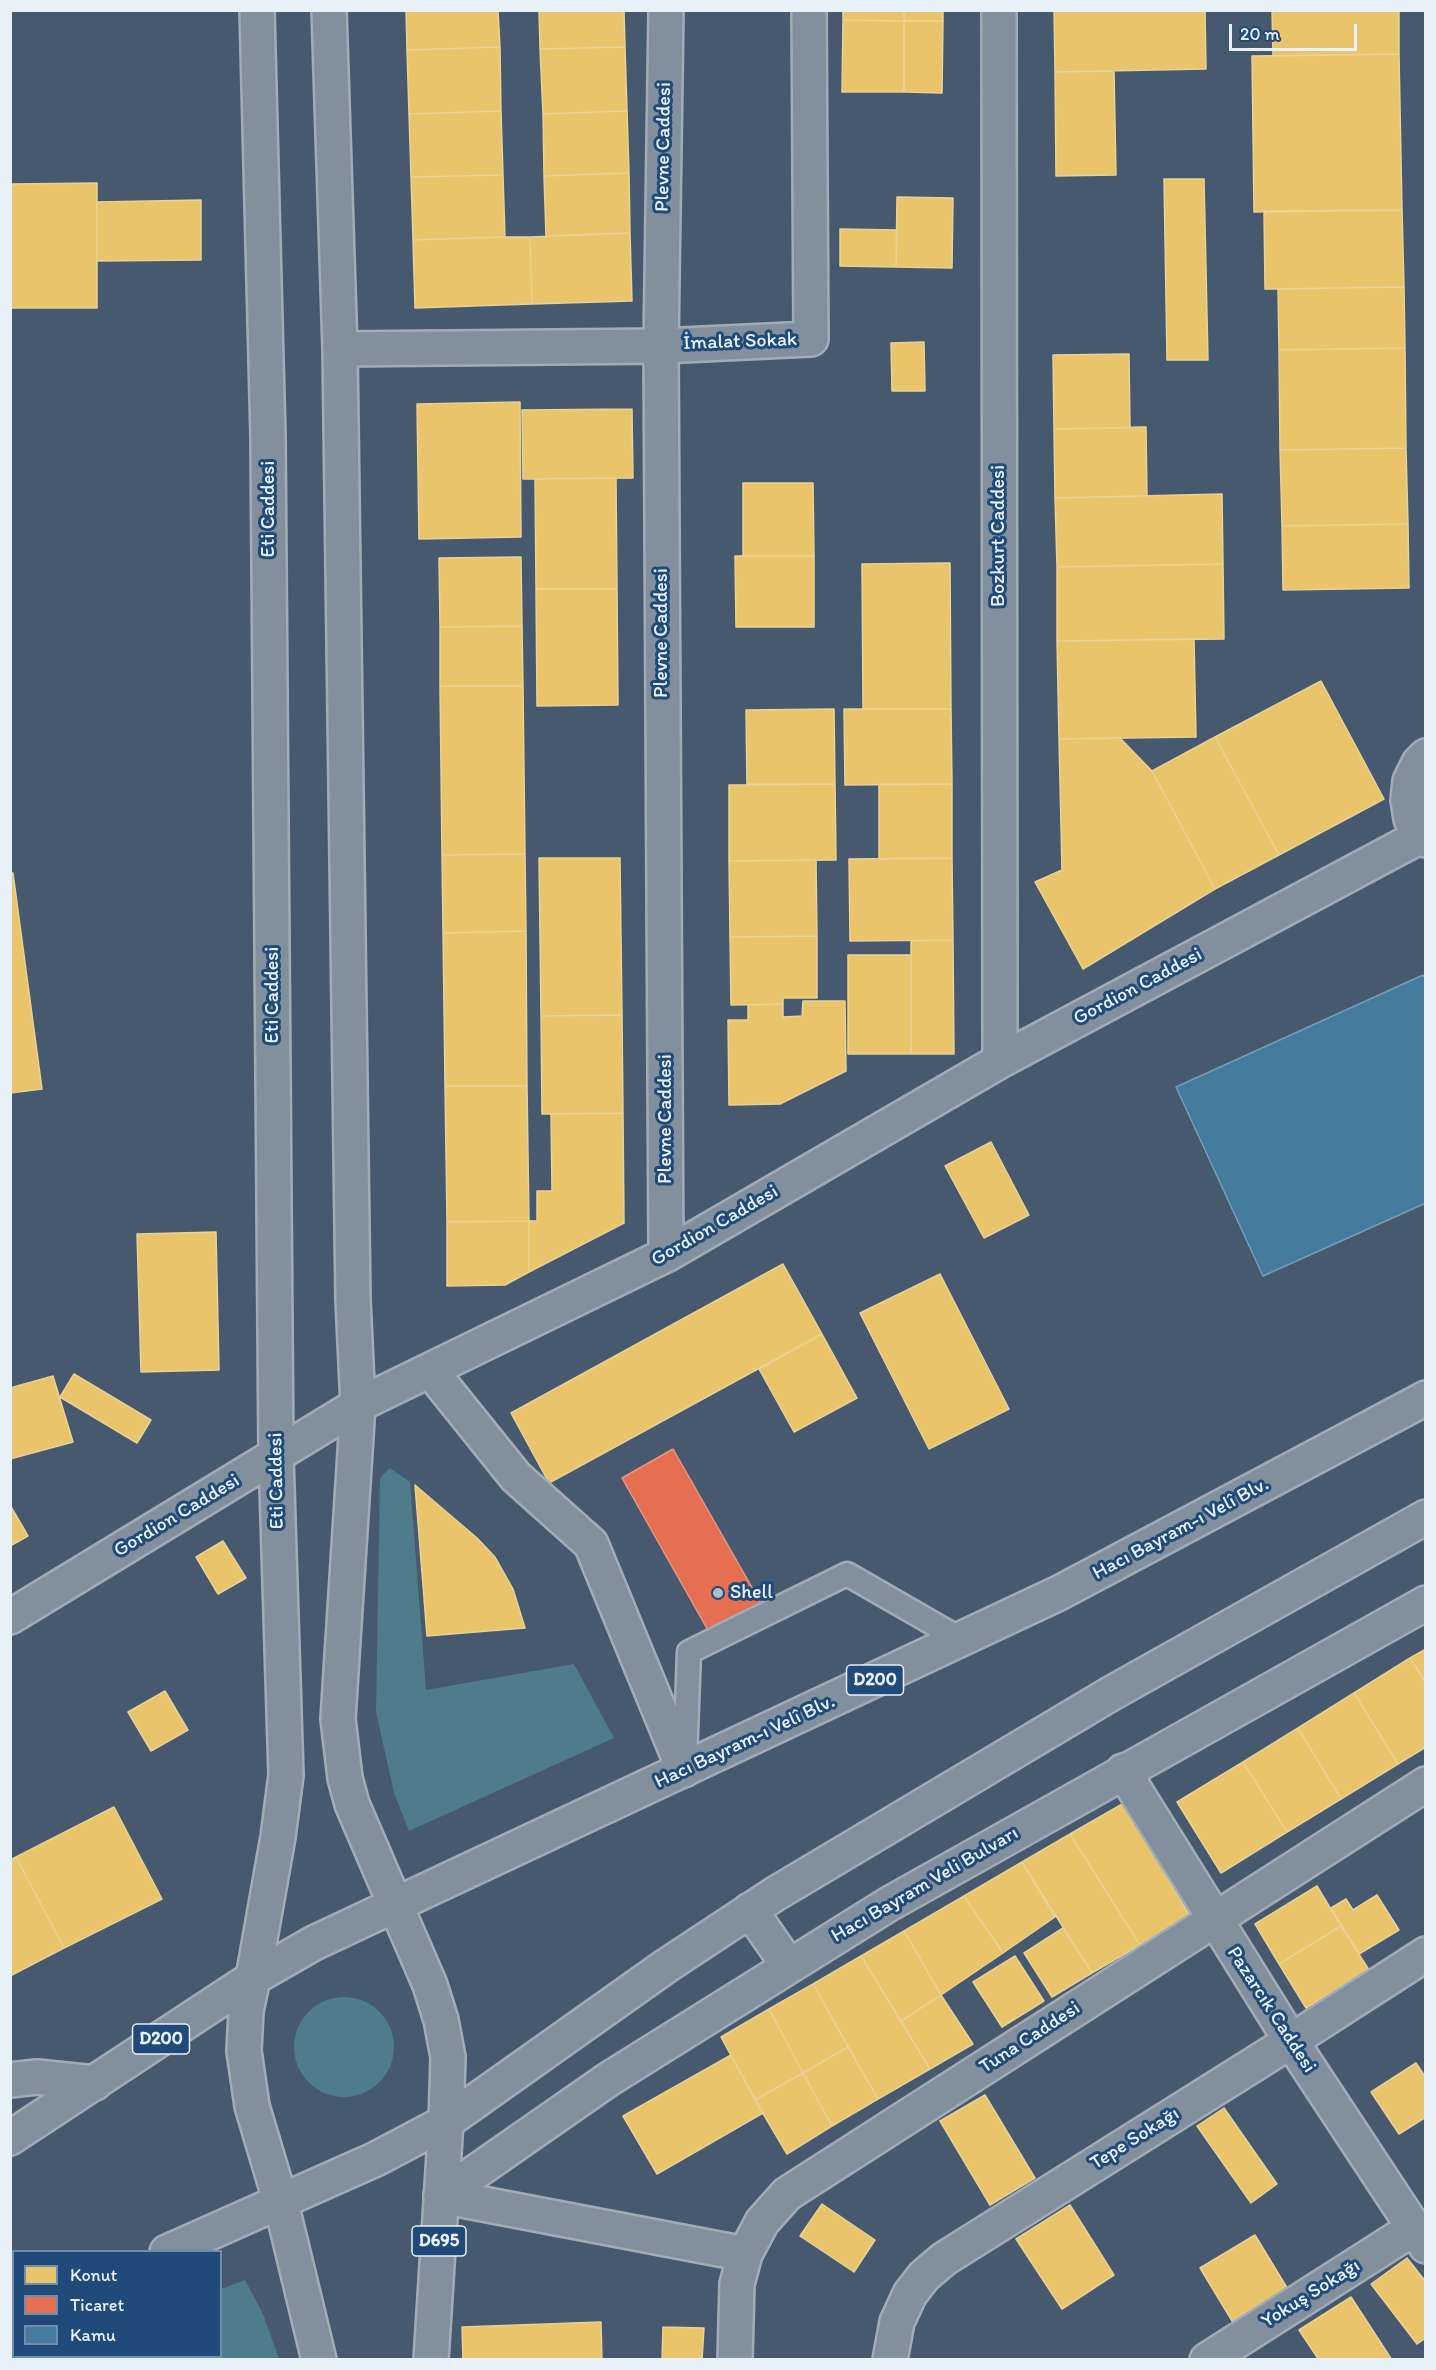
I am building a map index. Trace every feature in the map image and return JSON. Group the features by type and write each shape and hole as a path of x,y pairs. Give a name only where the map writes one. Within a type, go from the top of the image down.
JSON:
{"main road":[{"name":"Eti Caddesi","path":"257,10 268,437 276,1456 286,1775 278,1837 246,2011 244,2051 252,2106 281,2203 319,2360"},
{"path":"329,10 340,349 353,1288 358,1405 338,1719 340,1748 352,1804 430,1985 441,2020 448,2057 446,2122"},
{"name":"Plevne Caddesi","path":"666,10 660,346 666,1256"},
{"name":"İmalat Sokak","path":"340,349 660,346 811,339 809,10"},
{"name":"Bozkurt Caddesi","path":"999,10 1000,1061"},
{"path":"1423,838 1411,819 1408,800 1410,781 1425,756"},
{"name":"Gordion Caddesi","path":"10,1617 358,1405 666,1256 1000,1061 1423,838"},
{"path":"430,1370 516,1477 591,1544 684,1770"},
{"name":"Hacı Bayram-ı Velî Blv.","path":"253,1978 314,1944 395,1904 684,1770 1099,1572 1425,1398"},
{"path":"172,2250 376,2159 446,2122 666,1966 750,1910 882,1828 1092,1704 1425,1517"},
{"name":"Hacı Bayram Veli Bulvarı","path":"441,2196 609,2079 788,1965 889,1904 1425,1603"},
{"name":"Pazarcık Caddesi","path":"1123,1771 1213,1920 1420,2237"},
{"name":"Tuna Caddesi","path":"735,2360 737,2284 745,2254 762,2222 787,2194 1425,1784"},
{"path":"750,1910 788,1965"},
{"name":"Tepe Sokağı","path":"890,2360 897,2322 910,2294 924,2276 944,2259 1291,2042 1425,1954"},
{"name":"D200","path":"10,2138 253,1978"},
{"path":"10,2080 37,2077 95,2083"},
{"name":"D695","path":"431,2360 446,2122"},
{"path":"441,2196 745,2254"},
{"name":"Yokuş Sokağı","path":"1207,2360 1420,2237"}],"lane":[{"path":"684,1770 689,1652 847,1574 960,1639"}],"shaded area":[{"path":"390,1468 410,1482 426,1690 574,1664 614,1738 409,1831 394,1793 376,1712 380,1478"},
{"path":"344,1997 372,2005 386,2019 394,2047 386,2075 372,2089 344,2097 316,2089 302,2075 294,2047 302,2019 316,2005"},
{"path":"245,2280 263,2314 279,2359 222,2360 217,2358 222,2358 222,2289"}],"building: Konut":[{"path":"406,10 498,10 500,47 407,50"},
{"path":"539,10 624,10 625,47 540,49"},
{"path":"843,10 904,10 904,21 843,20"},
{"path":"904,10 943,10 943,21 904,21"},
{"path":"1054,10 1205,10 1206,69 1055,72"},
{"path":"1272,10 1399,10 1399,54 1273,56"},
{"path":"843,20 904,21 904,92 842,92"},
{"path":"904,21 943,21 942,93 904,92"},
{"path":"500,47 501,111 409,114 407,50"},
{"path":"625,47 627,111 543,114 540,49"},
{"path":"1399,54 1402,210 1254,212 1252,56"},
{"path":"1114,71 1116,175 1056,176 1055,72"},
{"path":"501,111 503,175 411,177 409,114"},
{"path":"627,111 629,173 544,176 543,114"},
{"path":"629,173 630,233 546,236 544,176"},
{"path":"503,175 505,237 413,240 411,177"},
{"path":"1164,179 1204,179 1208,360 1167,360"},
{"path":"97,183 97,308 10,308 10,184"},
{"path":"897,197 953,198 952,268 896,267"},
{"path":"201,200 201,260 97,261 97,202"},
{"path":"1402,210 1404,287 1265,289 1264,211"},
{"path":"840,229 897,230 896,267 840,266"},
{"path":"630,233 632,301 532,304 530,237"},
{"path":"530,237 532,304 415,308 413,240"},
{"path":"1404,287 1405,348 1279,350 1278,289"},
{"path":"924,342 925,391 892,391 891,343"},
{"path":"1405,348 1406,448 1280,450 1279,350"},
{"path":"1129,354 1130,428 1054,429 1053,355"},
{"path":"520,402 521,537 419,539 417,404"},
{"path":"632,409 633,478 523,479 522,410"},
{"path":"1146,427 1147,496 1055,498 1054,429"},
{"path":"1406,448 1408,524 1282,526 1280,450"},
{"path":"616,478 617,589 536,589 535,479"},
{"path":"743,483 813,483 814,556 743,556"},
{"path":"1222,494 1223,564 1057,567 1055,498"},
{"path":"1408,524 1409,588 1283,590 1282,526"},
{"path":"735,556 814,556 814,627 736,627"},
{"path":"521,557 522,626 440,627 439,558"},
{"path":"950,563 951,709 863,709 862,564"},
{"path":"1223,564 1224,639 1057,641 1057,567"},
{"path":"536,589 617,589 618,705 537,706"},
{"path":"522,626 523,686 440,686 440,627"},
{"path":"1194,639 1196,737 1059,739 1057,641"},
{"path":"1321,681 1384,799 1279,855 1215,737"},
{"path":"440,686 523,686 525,854 442,855"},
{"path":"834,709 835,784 747,784 746,710"},
{"path":"844,709 951,709 952,784 845,785"},
{"path":"1215,737 1279,855 1215,889 1152,771"},
{"path":"1120,738 1152,771 1215,889 1083,969 1035,882 1062,870 1059,739"},
{"path":"835,784 836,860 729,861 729,785"},
{"path":"879,784 952,784 952,858 879,859"},
{"path":"525,854 526,931 443,933 442,855"},
{"path":"539,858 620,858 622,1015 541,1016"},
{"path":"952,858 953,940 850,941 849,859"},
{"path":"816,860 817,936 730,937 729,861"},
{"path":"10,873 13,873 42,1089 10,1093"},
{"path":"526,931 527,1086 445,1086 443,933"},
{"path":"817,936 817,998 783,998 783,1004 731,1005 730,937"},
{"path":"953,940 954,1054 911,1054 911,941"},
{"path":"848,955 911,955 911,1054 848,1054"},
{"path":"803,1001 845,1001 846,1071 780,1104 729,1105 728,1020 748,1020 748,1005 783,1004 783,1017 802,1016"},
{"path":"622,1015 623,1113 542,1114 541,1016"},
{"path":"445,1086 527,1086 529,1221 447,1222"},
{"path":"623,1113 624,1223 529,1272 529,1221 537,1221 537,1191 552,1191 551,1114"},
{"path":"991,1142 1029,1215 984,1238 945,1166"},
{"path":"529,1221 529,1272 505,1285 447,1286 447,1222"},
{"path":"216,1232 219,1370 141,1372 137,1234"},
{"path":"783,1264 822,1334 549,1483 511,1413"},
{"path":"940,1274 1009,1409 929,1449 860,1313"},
{"path":"822,1334 857,1398 794,1432 759,1369"},
{"path":"74,1374 151,1420 137,1443 60,1397"},
{"path":"53,1376 73,1442 10,1459 10,1388"},
{"path":"415,1485 477,1538 495,1557 513,1589 525,1628 427,1636"},
{"path":"10,1505 28,1536 10,1546"},
{"path":"223,1541 246,1578 218,1594 196,1557"},
{"path":"1426,1649 1426,1683 1410,1658"},
{"path":"1410,1658 1426,1683 1426,1747 1398,1764 1354,1693"},
{"path":"165,1691 188,1730 151,1751 128,1712"},
{"path":"1354,1693 1398,1764 1341,1799 1298,1728"},
{"path":"1298,1728 1341,1799 1287,1832 1243,1762"},
{"path":"1243,1762 1287,1832 1221,1873 1177,1802"},
{"path":"1124,1803 1190,1916 1140,1945 1070,1834"},
{"path":"114,1807 162,1899 64,1948 16,1857"},
{"path":"1070,1834 1140,1945 1092,1973 1022,1862"},
{"path":"16,1857 64,1948 10,1976 10,1860"},
{"path":"1022,1862 1055,1917 1003,1953 964,1896"},
{"path":"1317,1886 1341,1926 1279,1964 1255,1924"},
{"path":"1377,1895 1399,1930 1359,1954 1331,1908 1346,1899 1353,1910"},
{"path":"964,1896 1003,1953 941,1995 904,1931"},
{"path":"1341,1926 1369,1970 1306,2008 1279,1964"},
{"path":"1063,1928 1092,1973 1052,1997 1024,1953"},
{"path":"904,1931 941,1995 901,2021 861,1956"},
{"path":"861,1956 930,2069 878,2099 813,1984"},
{"path":"1015,1956 1044,2001 1002,2027 973,1982"},
{"path":"813,1984 848,2047 803,2073 769,2009"},
{"path":"941,1995 973,2044 930,2069 901,2021"},
{"path":"769,2009 803,2073 755,2100 721,2037"},
{"path":"848,2047 878,2099 832,2126 803,2073"},
{"path":"731,2055 763,2113 657,2174 623,2116"},
{"path":"1416,2063 1426,2078 1426,2117 1399,2134 1371,2092"},
{"path":"803,2073 832,2126 787,2154 755,2100"},
{"path":"985,2095 1035,2178 990,2205 940,2121"},
{"path":"1224,2108 1277,2184 1251,2203 1197,2126"},
{"path":"822,2204 875,2240 854,2272 800,2236"},
{"path":"1070,2205 1114,2275 1062,2309 1016,2239"},
{"path":"1255,2235 1292,2296 1237,2329 1200,2268"},
{"path":"1407,2258 1426,2282 1426,2338 1417,2344 1371,2284"},
{"path":"1351,2297 1392,2360 1319,2360 1299,2330"},
{"path":"601,2322 602,2360 463,2360 462,2327"},
{"path":"663,2327 704,2328 702,2360 662,2360"}],"building: Ticaret":[{"path":"673,1449 770,1619 718,1648 622,1478"}],"building: Kamu":[{"path":"1423,975 1426,980 1426,1203 1263,1276 1176,1087"}],"place":[{"name":"Shell","path":"718,1593"}]}
